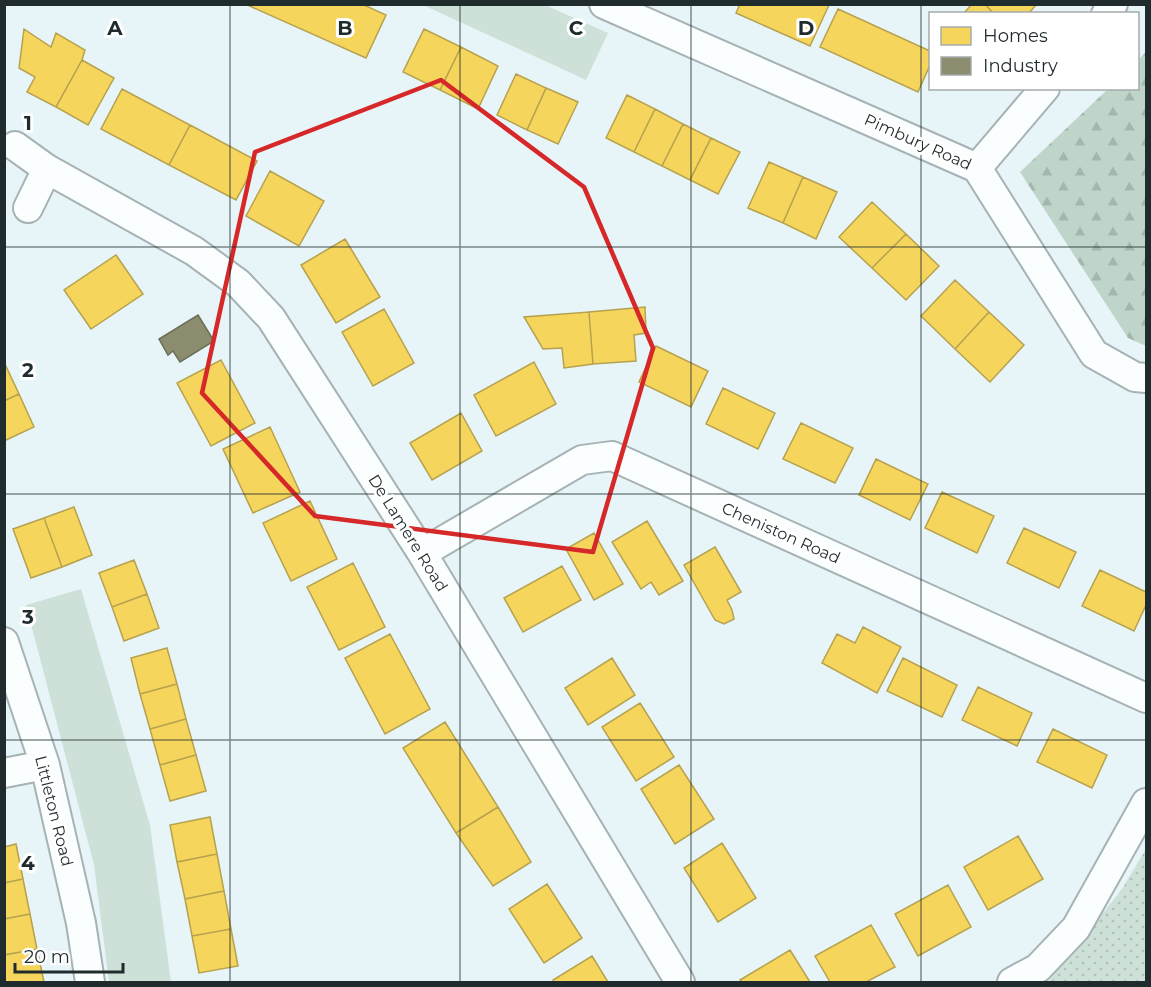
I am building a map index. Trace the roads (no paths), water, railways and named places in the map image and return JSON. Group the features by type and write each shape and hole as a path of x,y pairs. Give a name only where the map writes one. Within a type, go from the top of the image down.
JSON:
{"street":[{"name":"Pimbury Road","path":"604,4 977,168 1094,354 1136,377 1146,378"},
{"path":"977,168 1043,90"},
{"name":"De Lamere Road","path":"15,146 47,169 194,251 238,283 271,318 422,553 680,982"},
{"path":"28,208 47,169"},
{"name":"Cheniston Road","path":"422,553 582,460 612,456 1146,698"},
{"name":"Littleton Road","path":"4,642 45,765 81,923 90,982"},
{"path":"4,773 45,765"},
{"path":"1012,982 1038,968 1076,928 1146,803"}]}
